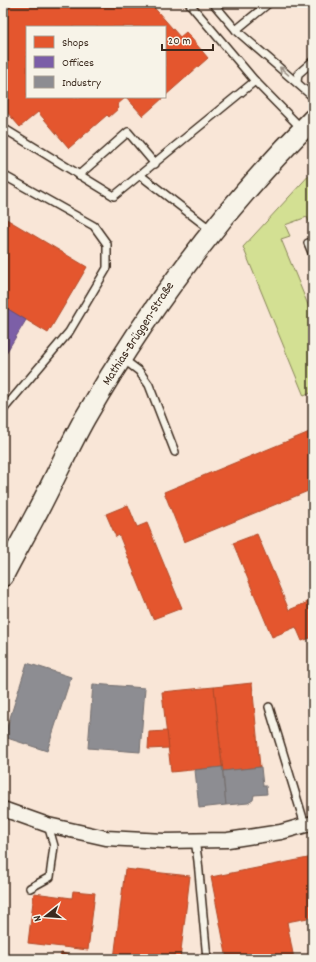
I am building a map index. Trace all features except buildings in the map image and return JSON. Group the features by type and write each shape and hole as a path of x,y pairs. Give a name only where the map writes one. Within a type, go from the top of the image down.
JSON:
{"street":[{"name":"Mathias-Brüggen-Straße","path":"3,576 85,419 138,332 181,270 212,231 273,160 308,124"},
{"path":"3,809 48,825 106,838 164,841 228,840 281,832 309,824"}],"lane":[{"path":"189,3 255,81 308,124"},
{"path":"213,3 236,30 313,97"},
{"path":"236,30 269,3"},
{"path":"296,82 298,74 313,61"},
{"path":"3,128 114,196 255,81"},
{"path":"79,174 128,132 155,164"},
{"path":"3,174 94,226 107,244 108,268 69,332 3,410"},
{"path":"140,175 212,231"},
{"path":"308,243 313,255"},
{"path":"122,359 139,371 149,385 175,452"},
{"path":"269,707 309,824"},
{"path":"30,888 50,877 54,846 48,825"},
{"path":"195,840 207,959"}],"shaded area":[{"path":"3,3 313,3 313,959 3,959"}],"green space":[{"path":"313,171 313,231 307,217 285,225 290,236 281,239 313,317 313,392 304,396 243,247"}]}
